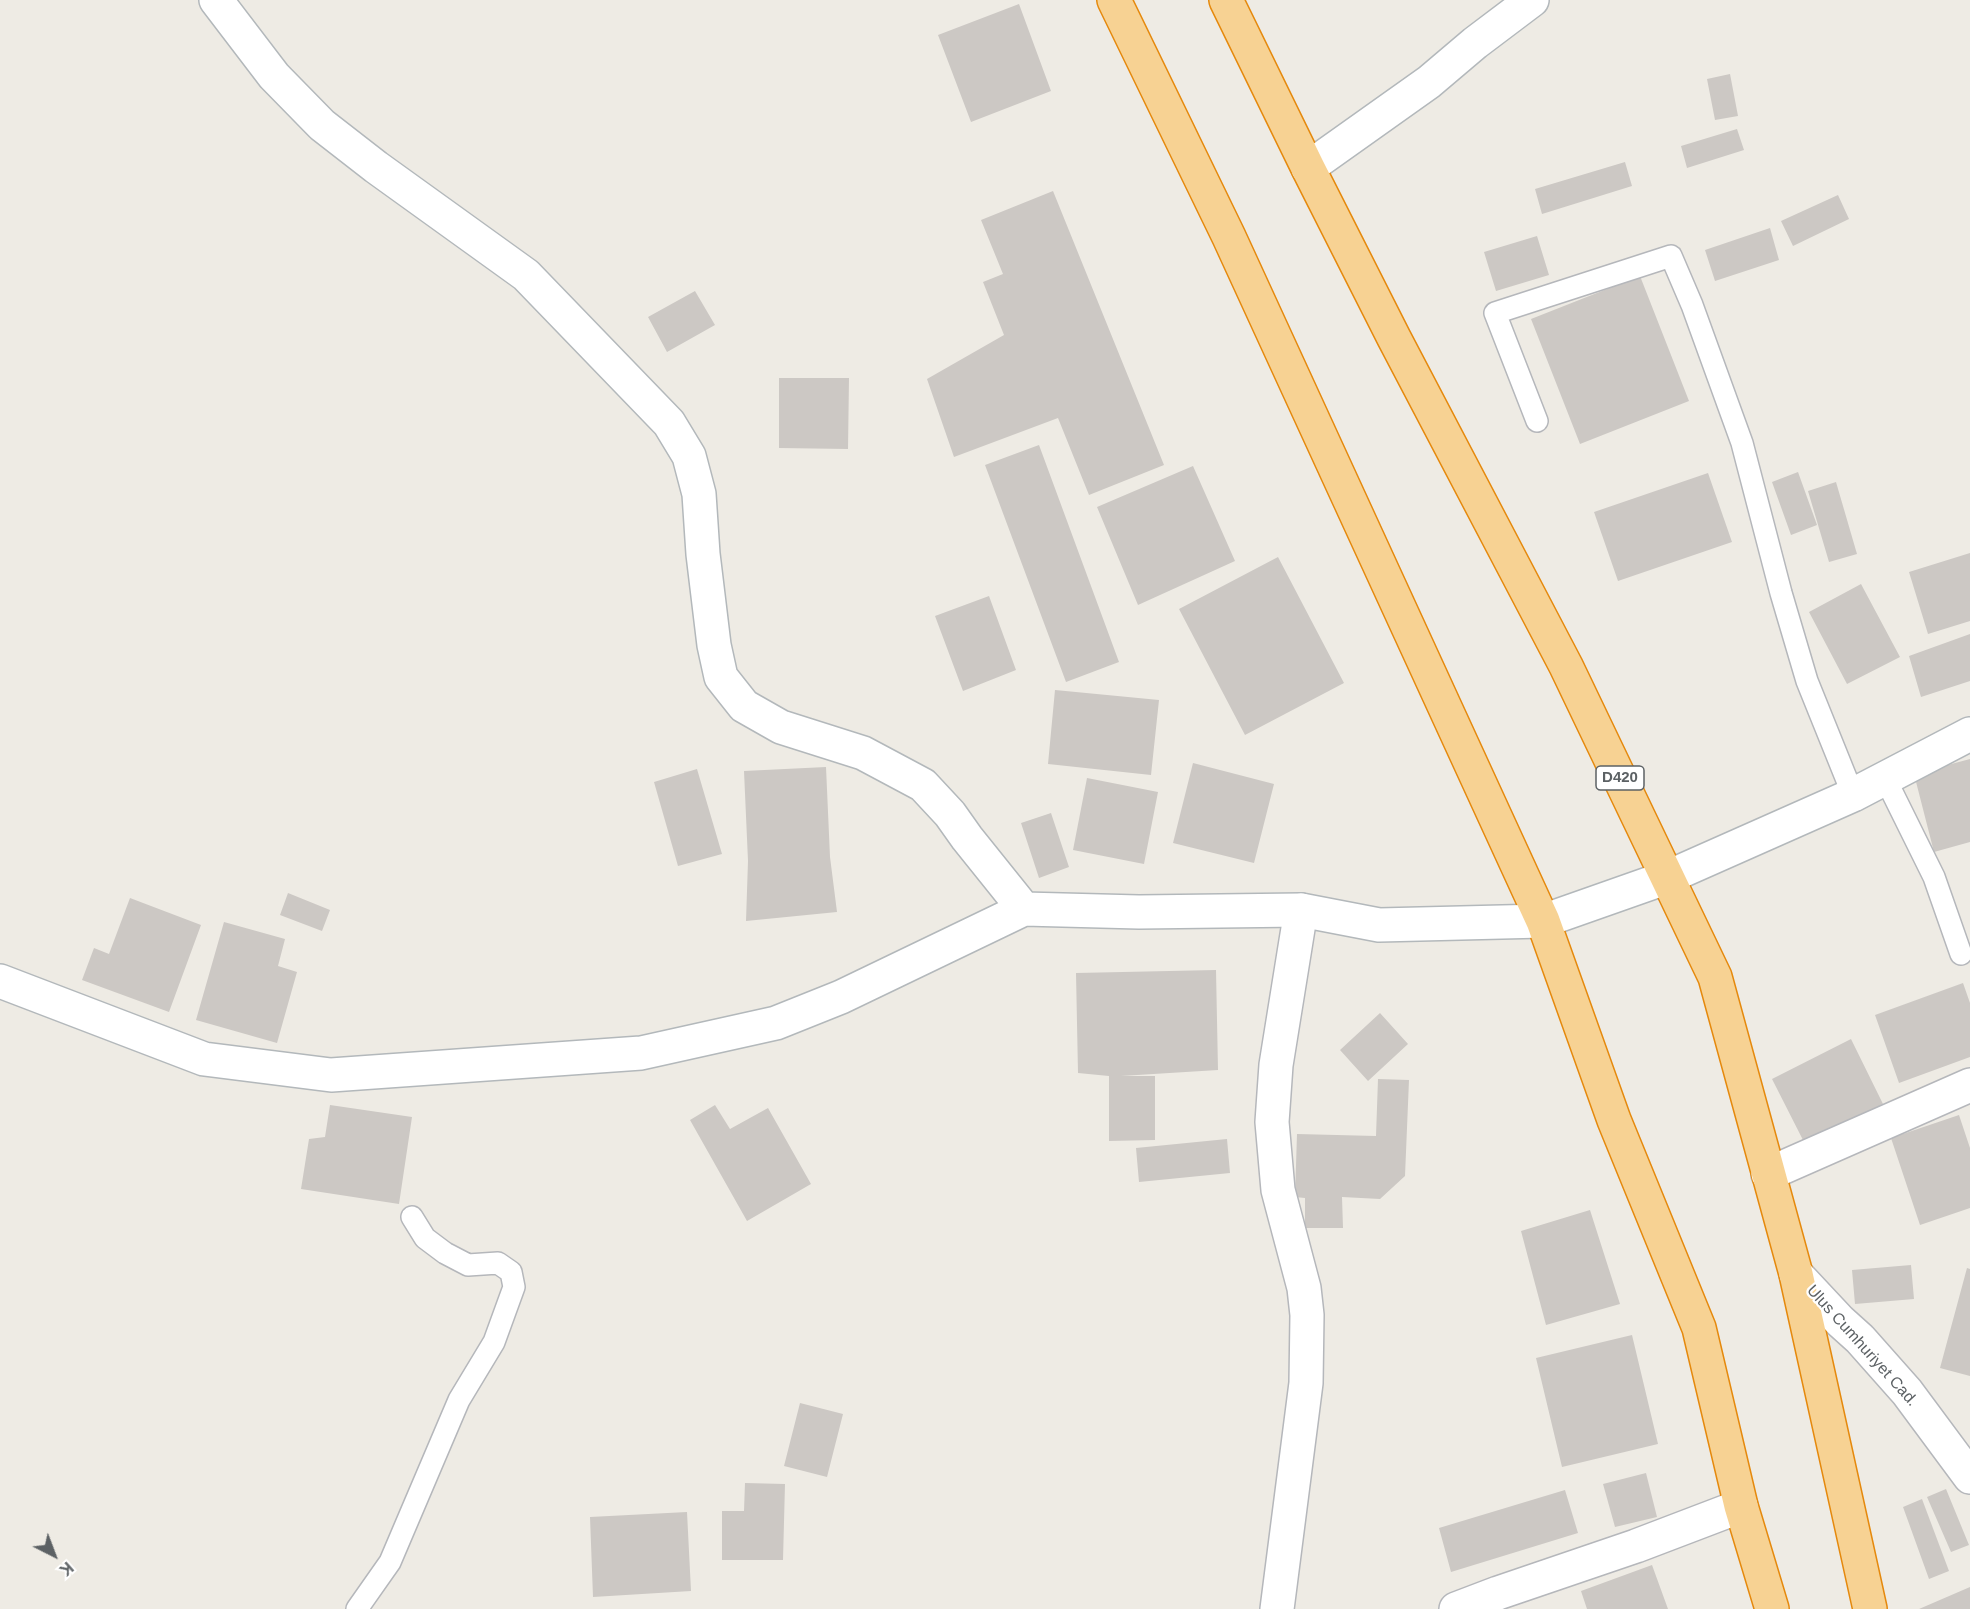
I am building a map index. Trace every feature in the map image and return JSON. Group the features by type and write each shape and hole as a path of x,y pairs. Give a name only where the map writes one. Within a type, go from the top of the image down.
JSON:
{"highway":[{"path":"1114,0 1229,237 1543,921 1614,1120 1699,1328 1741,1506 1772,1609"},
{"name":"D420","path":"1226,0 1308,168 1566,666 1715,977 1796,1274 1870,1609"}],"street":[{"path":"216,0 274,76 322,125 376,167 526,275 669,423 689,456 699,494 703,554 714,645 721,677 744,706 781,727 863,753 923,785 950,814 1024,909"},
{"path":"1308,168 1429,82 1475,43 1532,0"},
{"path":"0,981 204,1059 331,1076 641,1053 776,1023 841,997 1024,909 1139,912 1301,910 1379,925 1543,921 1668,877 1853,795 1970,734"},
{"path":"1277,1609 1306,1383 1307,1315 1304,1288 1278,1190 1272,1122 1276,1065 1301,910"},
{"path":"1768,1174 1970,1085"},
{"name":"Ulus Cumhuriyet Cad.","path":"1796,1274 1860,1339 1907,1392 1970,1477"},
{"path":"1456,1609 1636,1546 1741,1506"}],"lane":[{"path":"1537,421 1495,313 1671,256 1692,305 1742,443 1781,593 1807,681 1853,795"},
{"path":"1885,778 1934,877 1961,954"},
{"path":"357,1609 390,1562 459,1400 494,1342 514,1287 511,1272 498,1263 468,1264 445,1253 425,1238 412,1217"}],"building":[{"path":"1019,4 1051,91 971,122 938,35"},
{"path":"1730,74 1738,116 1715,120 1707,79"},
{"path":"1737,129 1744,150 1687,168 1681,146"},
{"path":"1625,162 1632,186 1542,214 1535,189"},
{"path":"1053,191 1164,465 1089,495 1058,418 954,457 927,379 1004,335 983,282 1003,274 981,220"},
{"path":"1838,195 1849,219 1793,246 1781,221"},
{"path":"1770,228 1779,260 1715,281 1705,250"},
{"path":"1537,236 1549,275 1496,291 1484,252"},
{"path":"1640,276 1689,401 1580,444 1531,319"},
{"path":"695,291 715,325 667,352 648,317"},
{"path":"779,378 849,378 848,449 779,448"},
{"path":"1039,445 1119,662 1066,682 985,465"},
{"path":"1193,466 1235,561 1138,605 1097,507"},
{"path":"1798,472 1817,525 1791,535 1772,482"},
{"path":"1708,473 1732,542 1618,581 1594,512"},
{"path":"1836,482 1857,554 1829,562 1808,491"},
{"path":"1970,553 1970,621 1928,634 1909,572"},
{"path":"1278,557 1344,683 1245,735 1179,609"},
{"path":"1861,584 1900,657 1847,684 1809,612"},
{"path":"989,596 1016,670 963,691 935,616"},
{"path":"1970,634 1970,681 1921,697 1909,656"},
{"path":"1055,690 1159,700 1151,775 1048,764"},
{"path":"1970,759 1970,842 1934,852 1914,774"},
{"path":"1193,763 1274,784 1254,863 1173,843"},
{"path":"826,767 830,857 837,912 746,921 748,861 744,771"},
{"path":"697,769 722,854 678,866 654,782"},
{"path":"1087,778 1158,792 1144,864 1073,850"},
{"path":"1051,813 1069,867 1039,878 1021,823"},
{"path":"288,893 330,910 322,931 280,915"},
{"path":"130,898 201,925 169,1012 82,980 94,948 109,954"},
{"path":"224,922 285,939 278,966 297,972 277,1043 196,1020"},
{"path":"1216,970 1218,1070 1121,1076 1155,1076 1155,1140 1109,1141 1109,1076 1078,1073 1076,973"},
{"path":"1963,983 1970,1003 1970,1057 1899,1083 1875,1015"},
{"path":"1380,1013 1408,1044 1368,1081 1340,1050"},
{"path":"1851,1039 1883,1104 1805,1144 1772,1079"},
{"path":"1378,1079 1409,1080 1405,1176 1380,1199 1342,1197 1343,1228 1305,1228 1305,1198 1295,1197 1297,1134 1376,1136"},
{"path":"330,1105 412,1117 399,1204 301,1189 309,1139 325,1137"},
{"path":"715,1105 730,1129 768,1108 811,1184 747,1221 690,1120"},
{"path":"1959,1115 1970,1148 1970,1208 1920,1225 1891,1138"},
{"path":"1227,1139 1230,1173 1139,1182 1136,1148"},
{"path":"1590,1210 1620,1304 1546,1325 1521,1231"},
{"path":"1911,1265 1914,1299 1855,1304 1852,1270"},
{"path":"1967,1268 1970,1269 1970,1376 1940,1368"},
{"path":"1632,1335 1658,1444 1562,1467 1536,1358"},
{"path":"800,1403 843,1414 827,1477 784,1466"},
{"path":"1646,1473 1657,1517 1615,1527 1603,1484"},
{"path":"745,1483 785,1484 783,1560 722,1560 722,1511 744,1511"},
{"path":"1946,1489 1969,1545 1951,1552 1927,1497"},
{"path":"1565,1490 1578,1533 1451,1572 1439,1528"},
{"path":"1922,1499 1949,1571 1929,1579 1903,1507"},
{"path":"687,1512 691,1591 593,1597 590,1517"},
{"path":"1652,1565 1668,1609 1587,1609 1581,1591"},
{"path":"1970,1587 1970,1609 1919,1609"}]}
